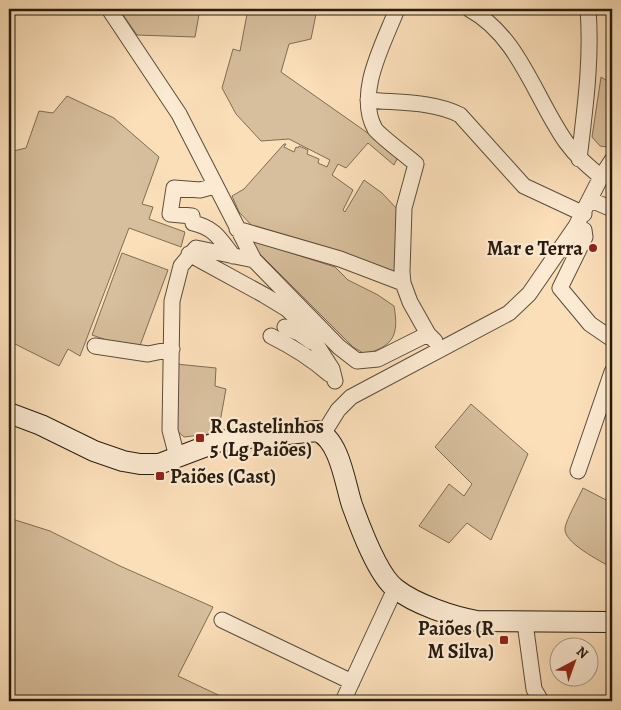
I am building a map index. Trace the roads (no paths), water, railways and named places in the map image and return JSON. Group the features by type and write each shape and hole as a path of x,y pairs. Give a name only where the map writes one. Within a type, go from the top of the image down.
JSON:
{"street":[{"path":"109,9 179,114 254,260 339,347 357,361 378,359 428,334"},
{"path":"397,9 370,78 368,105 376,130 416,164 404,208 403,283 410,302 428,334 442,349"},
{"path":"470,9 490,24 510,47 565,141 579,159 601,177"},
{"path":"579,159 588,87 590,32 588,9"},
{"path":"368,100 435,105 460,115 524,186 580,220 585,237 560,288 590,324 612,339"},
{"path":"323,434 338,410 351,397 508,313 529,294 580,220 601,177 612,160"},
{"path":"215,186 200,190 174,188 170,214 192,216 193,223 203,225 214,231 233,256"},
{"path":"591,200 612,209"},
{"path":"237,229 340,259 403,283"},
{"path":"177,457 170,430 172,301 181,266 189,254 196,248 254,260"},
{"path":"189,254 287,309 304,325 332,369 335,381"},
{"path":"284,327 299,333 317,346"},
{"path":"271,336 316,362 351,397"},
{"path":"95,346 148,354 172,349"},
{"path":"578,472 612,372"},
{"path":"9,413 41,425 94,450 123,461 140,464 159,464 220,442 309,432 323,434 329,440 337,456 352,505 377,564 395,589 410,598 461,618 477,621 524,623 612,622"},
{"path":"342,701 395,589"},
{"path":"222,620 352,682"},
{"path":"524,623 534,689 541,701"}],"place":[{"name":"Mar e Terra","path":"593,248"},
{"name":"R Castelinhos 5 (Lg Paiões)","path":"200,438"},
{"name":"Paiões (Cast)","path":"160,476"},
{"name":"Paiões (R M Silva)","path":"504,640"}]}
